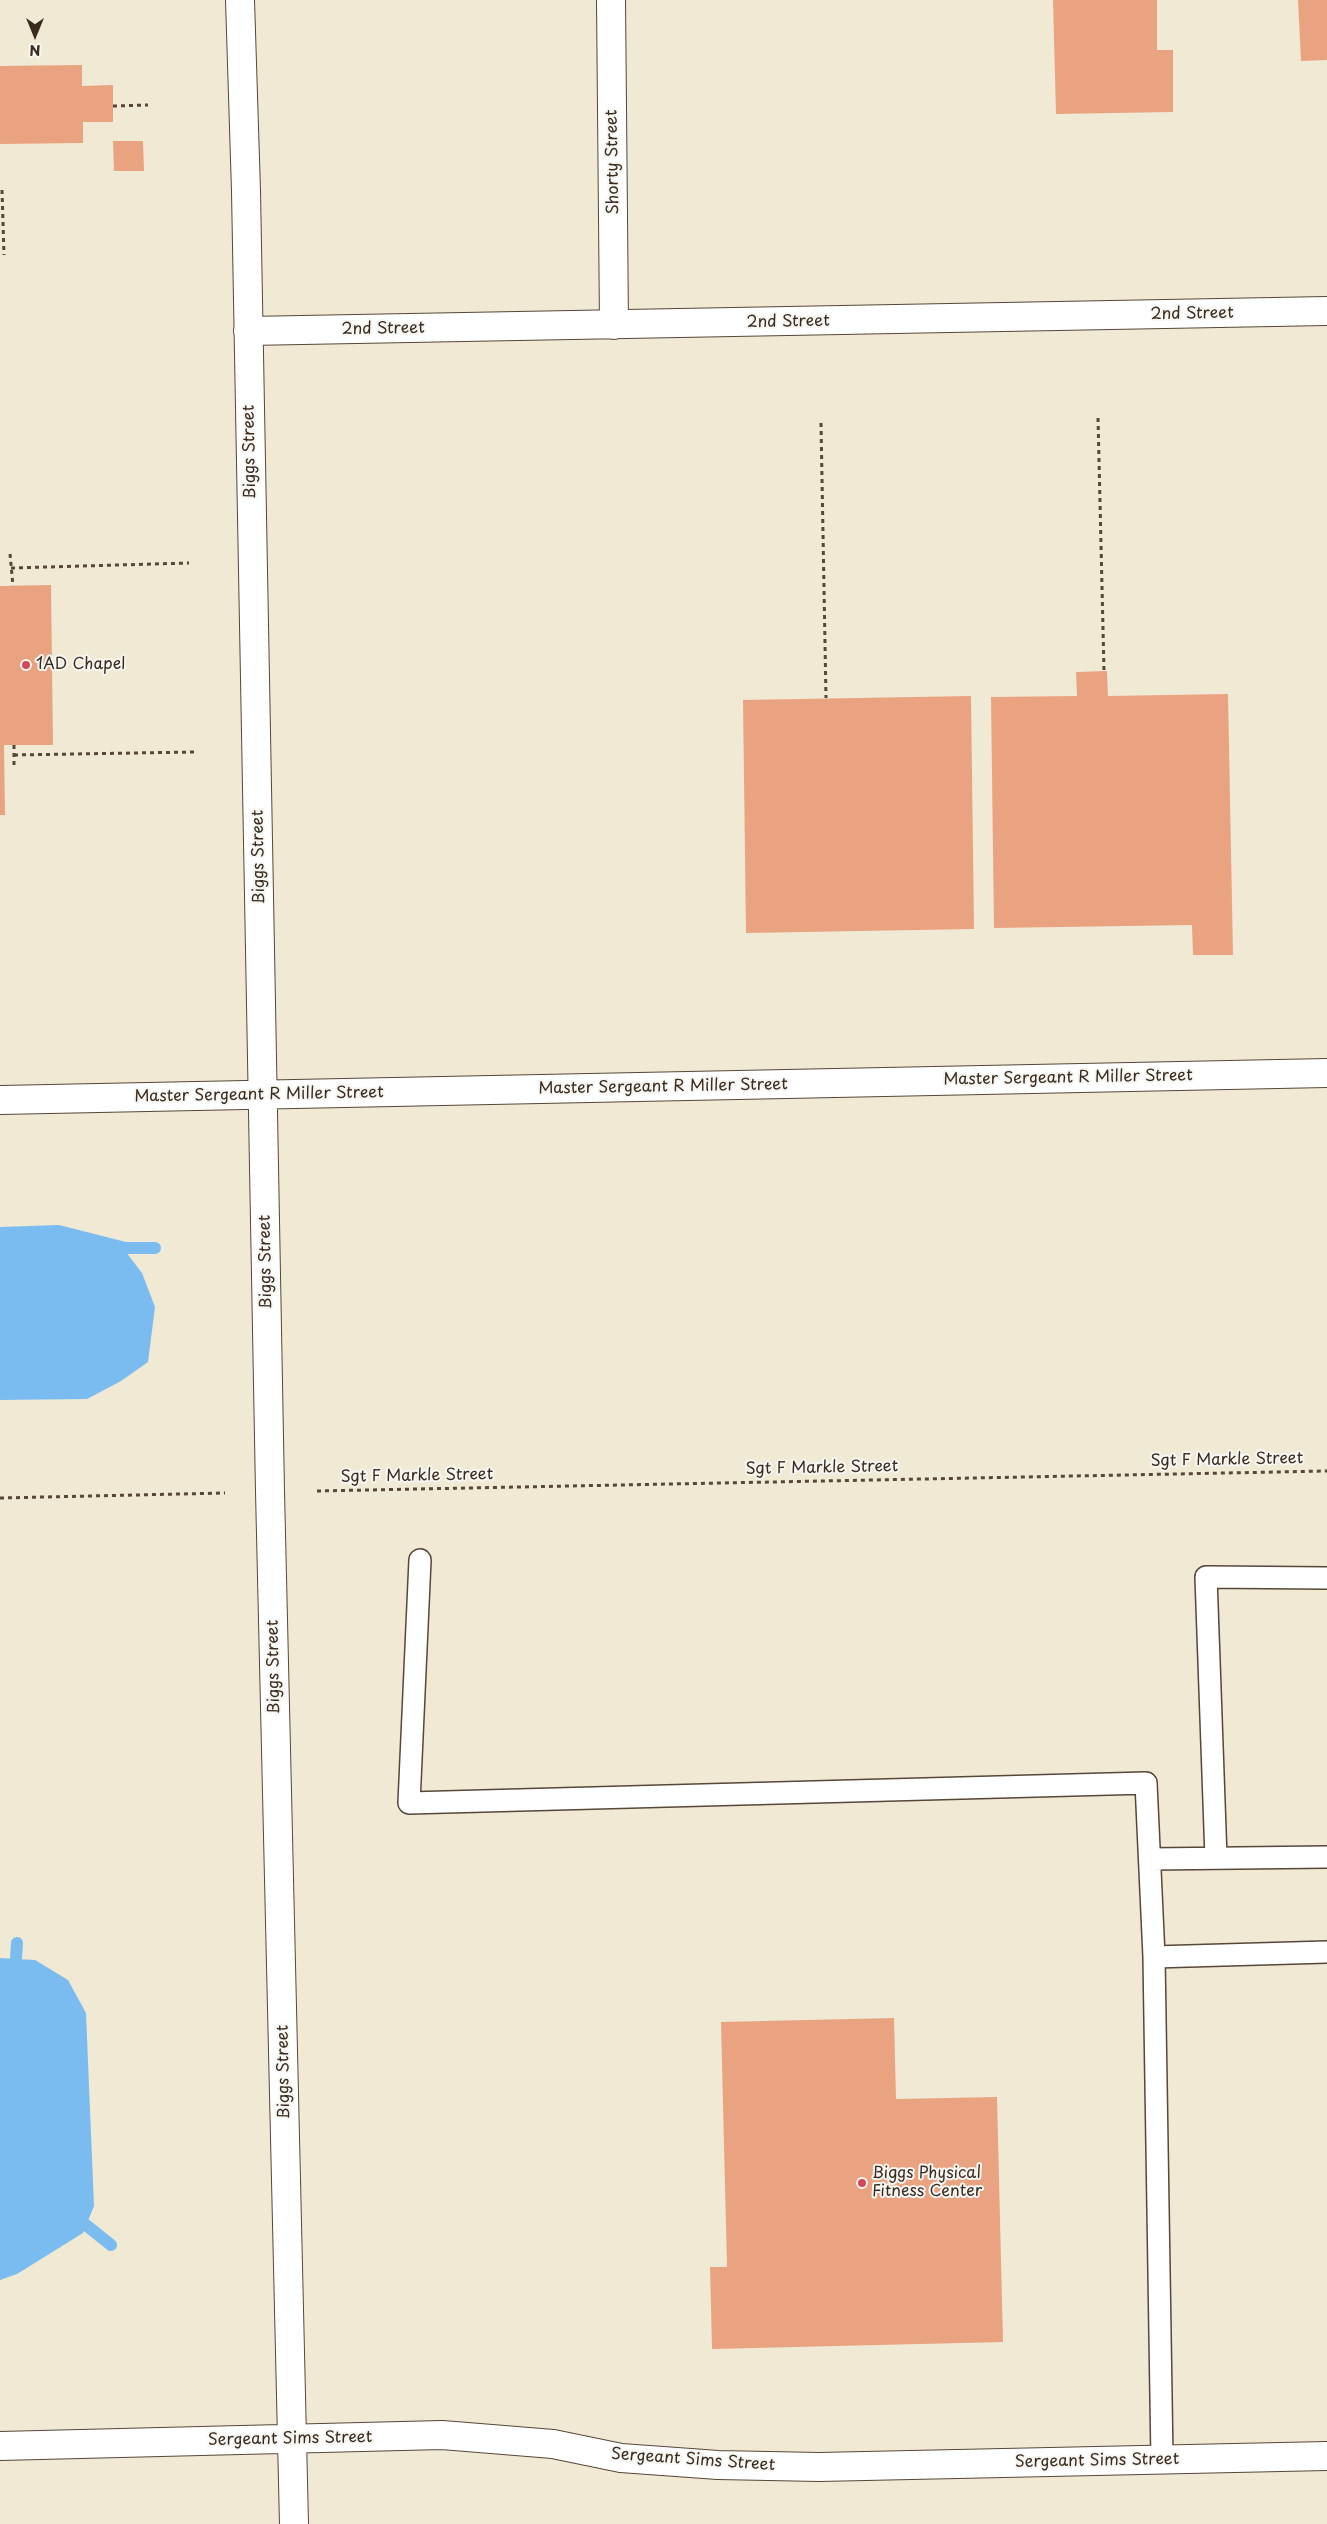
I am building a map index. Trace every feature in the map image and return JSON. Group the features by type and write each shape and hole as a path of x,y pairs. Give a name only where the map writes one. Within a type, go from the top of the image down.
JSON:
{"street":[{"name":"Biggs Street","path":"240,0 264,1094 271,1521 294,2524"},
{"name":"Shorty Street","path":"611,0 614,325"},
{"name":"2nd Street","path":"248,331 1327,311"},
{"name":"Master Sergeant R Miller Street","path":"0,1100 1327,1073"},
{"name":"Sergeant Sims Street","path":"0,2446 442,2435 553,2444 621,2458 718,2465 828,2467 1327,2456"}],"lane":[{"path":"420,1560 409,1803 1146,1783 1154,1957 1162,2460"},
{"path":"1216,1858 1206,1577 1327,1578"},
{"path":"1150,1859 1327,1857"},
{"path":"1154,1957 1327,1952"}],"path":[{"path":"113,106 148,105"},
{"path":"2,190 4,256"},
{"path":"1098,418 1104,671"},
{"path":"821,423 826,698"},
{"path":"10,554 13,586"},
{"path":"11,568 190,563"},
{"path":"14,745 14,768"},
{"path":"14,755 194,752"},
{"name":"Sgt F Markle Street","path":"317,1491 1327,1471"},
{"path":"0,1498 225,1493"}],"water":[{"path":"59,1225 126,1242 126,1252 142,1273 155,1307 148,1362 121,1381 87,1399 0,1400 0,1227"},
{"path":"0,1958 35,1960 68,1980 86,2013 94,2206 83,2233 17,2274 0,2280"}],"building":[{"path":"1053,0 1157,0 1157,50 1173,50 1173,112 1056,114"},
{"path":"1298,0 1327,0 1327,60 1301,61"},
{"path":"82,65 82,86 113,85 113,122 83,122 83,143 0,144 0,66"},
{"path":"113,141 143,141 144,171 114,171"},
{"name":"1AD Chapel","path":"51,585 53,745 4,745 5,815 0,815 0,586"},
{"path":"1107,671 1108,696 1228,694 1233,955 1193,955 1192,925 994,928 991,697 1077,696 1076,672"},
{"path":"971,696 974,929 746,933 743,700"},
{"name":"Biggs Physical Fitness Center","path":"894,2018 896,2099 997,2097 1003,2342 712,2349 710,2267 727,2267 721,2022"}],"waterway":[{"path":"126,1248 155,1248"},
{"path":"16,1959 17,1943"},
{"path":"86,2225 111,2245"}],"place":[{"name":"1AD Chapel","path":"26,665"},
{"name":"Biggs Physical Fitness Center","path":"862,2183"}]}
